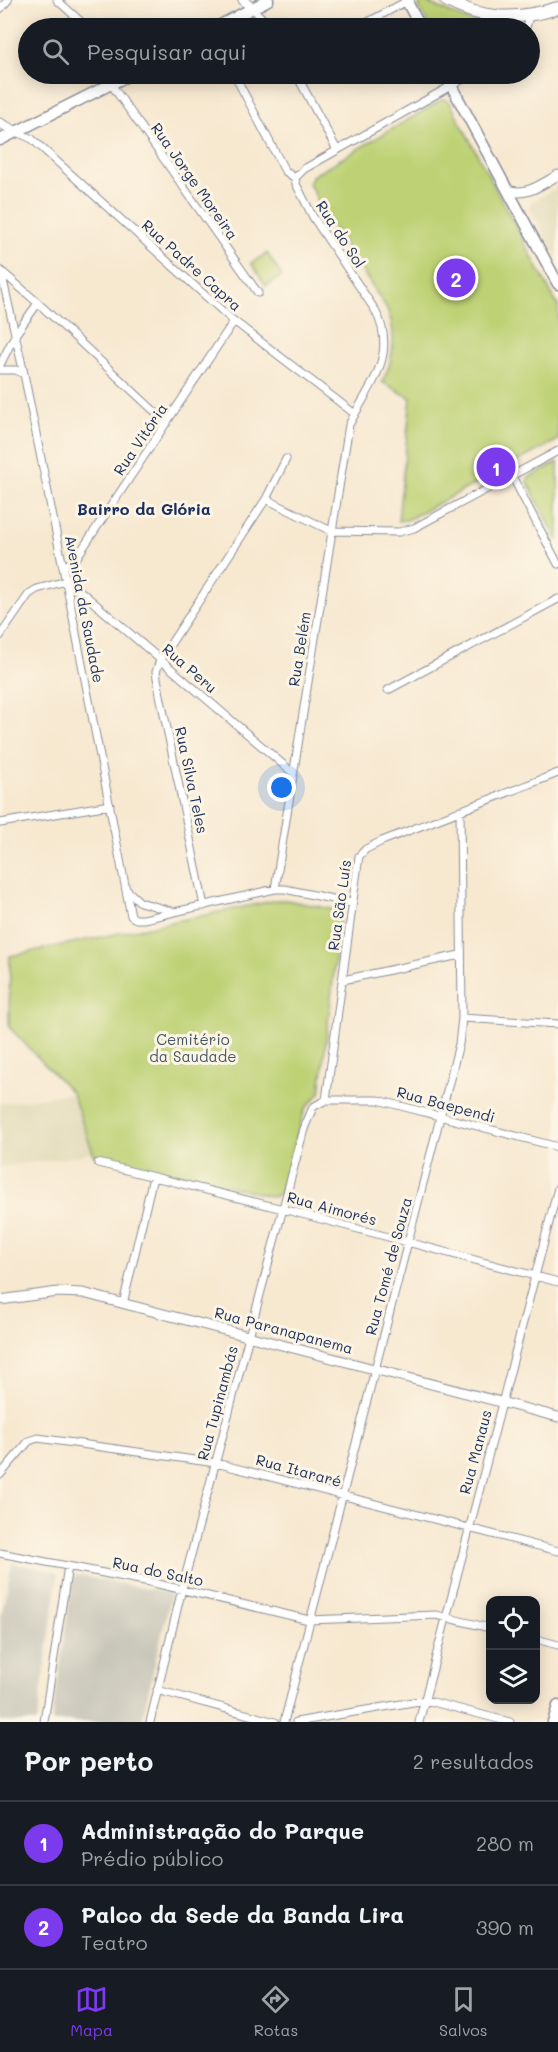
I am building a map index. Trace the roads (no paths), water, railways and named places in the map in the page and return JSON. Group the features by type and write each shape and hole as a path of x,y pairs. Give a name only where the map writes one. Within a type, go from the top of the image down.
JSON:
{"highway":[{"path":"446,0 463,9 504,18"},
{"path":"536,18 558,8"}],"main road":[{"path":"234,18 268,0"},
{"path":"407,0 417,18"},
{"path":"0,140 111,84"},
{"path":"452,85 558,285"},
{"path":"553,1722 558,1706"}],"street":[{"path":"0,9 8,0"},
{"path":"57,0 77,18"},
{"path":"243,0 262,18"},
{"path":"375,18 407,0"},
{"path":"554,0 558,8"},
{"name":"Rua Jorge Moreira","path":"111,84 258,293"},
{"name":"Rua do Sol","path":"239,84 285,171 295,178 313,217 372,305 381,323 383,346 380,369 355,414"},
{"path":"302,84 337,150"},
{"path":"295,178 299,172 452,85"},
{"path":"0,123 17,132"},
{"name":"Rua Padre Capra","path":"17,132 32,139 234,321 355,414"},
{"path":"508,190 517,193 527,192 558,175"},
{"path":"520,214 521,201 527,192"},
{"path":"0,270 167,423"},
{"name":"Avenida da Saudade","path":"0,270 67,584 130,910 133,918 140,919 176,912"},
{"path":"0,365 15,335 38,303"},
{"name":"Rua Vitória","path":"63,567 75,560 234,321"},
{"path":"0,370 16,370 24,374"},
{"name":"Rua Belém","path":"275,889 331,531 349,425 355,414"},
{"path":"266,499 331,531 406,530 558,452"},
{"path":"160,660 266,499 286,459"},
{"path":"512,476 558,564"},
{"path":"0,636 29,594 37,589 67,584"},
{"name":"Rua Peru","path":"67,584 79,590 293,773"},
{"path":"388,690 558,599"},
{"name":"Rua Silva Teles","path":"160,660 156,672 158,686 204,906"},
{"name":"Rua São Luís","path":"326,1100 357,861 363,851 382,841 558,773"},
{"path":"0,823 110,805"},
{"name":"Rua Tomé de Souza","path":"284,1722 459,1044 462,1018 460,810"},
{"path":"128,891 140,902 176,912 275,889 285,889 351,903"},
{"path":"130,910 133,905 140,902"},
{"path":"343,980 460,954"},
{"path":"462,1018 558,1024"},
{"name":"Rua Baependi","path":"326,1100 378,1100 558,1147"},
{"name":"Rua Tupinambás","path":"150,1722 182,1589 309,1112 318,1103 326,1100"},
{"name":"Rua Aimorés","path":"98,1163 558,1282"},
{"path":"123,1304 153,1177"},
{"name":"Rua Manaus","path":"419,1722 558,1188"},
{"name":"Rua Paranapanema","path":"0,1300 70,1291 558,1417"},
{"name":"Rua Itararé","path":"0,1475 29,1441 38,1438 216,1462 558,1551"},
{"name":"Rua do Salto","path":"0,1553 182,1589 309,1620 436,1615 486,1627"},
{"path":"44,1722 68,1566"},
{"path":"540,1640 558,1645"},
{"path":"157,1690 275,1722"},
{"path":"296,1722 425,1700 510,1722"}],"place":[{"name":"Palco da Sede da Banda Lira","path":"456,278"},
{"name":"Administração do Parque","path":"496,467"}],"district":[{"name":"Bairro da Glória","path":"144,508"}],"park label":[{"name":"Cemitério da Saudade","path":"193,1048"}]}
